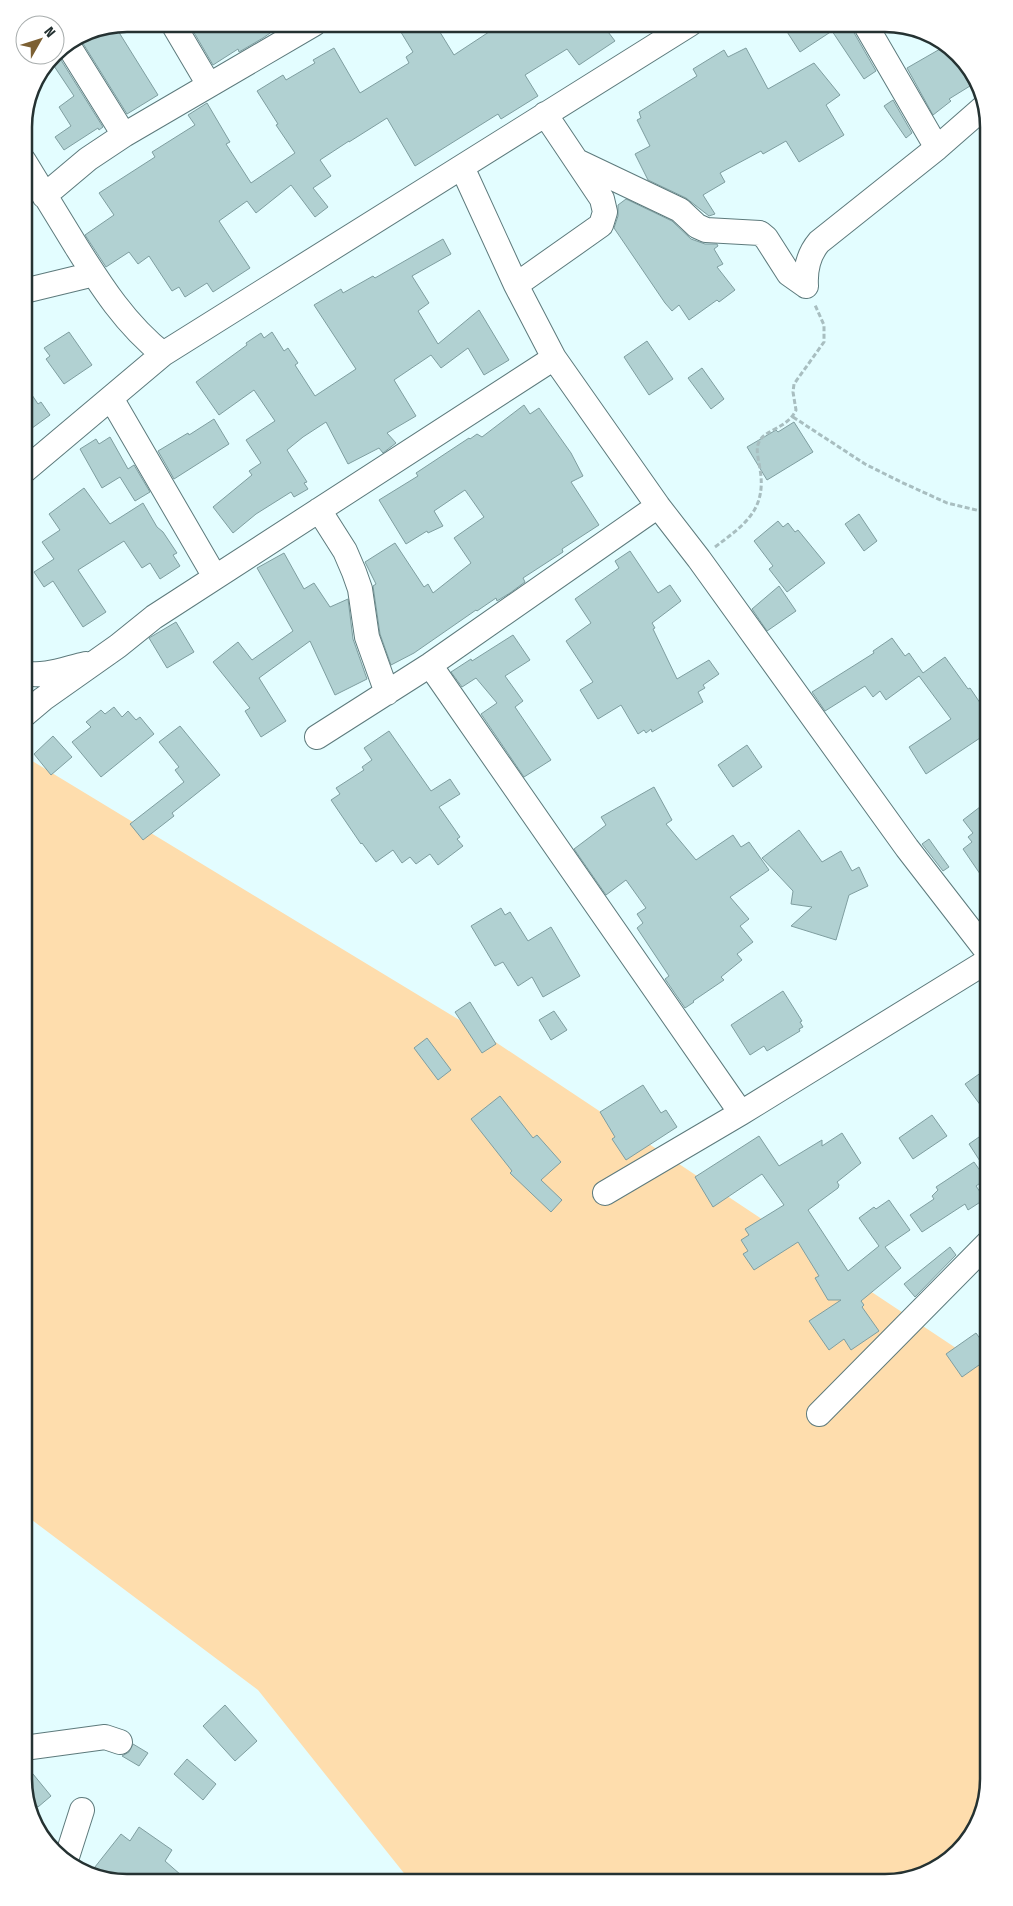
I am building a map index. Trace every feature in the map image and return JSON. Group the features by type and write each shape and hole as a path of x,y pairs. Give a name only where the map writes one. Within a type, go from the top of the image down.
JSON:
{"street":[{"path":"178,32 209,85"},
{"path":"44,196 88,159 124,135 300,32"},
{"path":"33,464 163,354 676,33"},
{"path":"870,33 937,148"},
{"path":"72,51 124,135"},
{"path":"806,286 806,269 814,248 819,242 937,148 979,111"},
{"path":"516,285 601,225 604,212 602,199 545,114"},
{"path":"577,161 680,210 697,226 706,230 760,234 766,238 789,274 806,286"},
{"path":"462,167 516,285 554,358 658,506 699,559 907,848 980,942"},
{"path":"33,176 94,274 132,326 163,354"},
{"path":"33,290 94,274"},
{"path":"33,708 154,617 554,358"},
{"path":"111,398 215,577"},
{"path":"318,737 430,665 658,506"},
{"path":"319,510 345,552 354,572 360,589 366,637 387,693"},
{"path":"33,675 43,674 97,661"},
{"path":"430,665 741,1114"},
{"path":"605,1193 741,1114 980,966"},
{"path":"819,1414 980,1251"},
{"path":"32,1747 105,1737 120,1742"},
{"path":"68,1853 82,1810"}],"path":[{"path":"699,559 743,526 754,514 760,494 762,476 757,447 759,442 763,437 790,421 793,417 797,407 793,392 794,384 824,342 824,325 806,286"},
{"path":"793,417 866,464 901,482 947,503 980,511"}],"shaded area":[{"path":"33,761 494,1041 980,1364 980,1791 971,1821 965,1831 948,1850 933,1861 922,1866 904,1872 886,1874 404,1873 258,1690 32,1520"}],"building":[{"path":"194,32 271,32 239,52 238,49 213,65"},
{"path":"401,32 440,32 454,55 488,32 609,33 615,41 579,65 567,49 525,75 538,96 501,119 498,114 415,166 387,118 320,160 331,176 313,188 328,207 315,217 291,185 256,213 247,201 219,221 250,268 213,292 207,283 185,297 179,287 172,291 149,256 138,264 129,252 106,267 85,235 114,215 99,193 155,157 152,152 195,125 188,115 207,103 230,142 226,144 251,183 295,153 276,125 278,124 257,91 283,75 286,80 315,63 313,60 334,48 360,93 409,63 406,57 413,52"},
{"path":"119,33 158,95 127,114 83,44"},
{"path":"788,33 829,33 800,52"},
{"path":"833,33 854,33 876,71 864,79"},
{"path":"746,48 768,89 814,63 840,95 826,105 844,135 799,162 786,141 763,154 761,151 720,173 725,182 703,195 715,214 709,216 686,198 648,180 635,154 650,146 637,120 641,118 639,112 697,76 693,69 724,50 728,57"},
{"path":"939,49 953,60 970,86 949,99 951,101 933,115 907,68"},
{"path":"56,65 64,65 103,127 99,130 98,128 64,150 55,137 71,126 59,107 74,96 55,67"},
{"path":"893,100 912,133 906,138 884,106"},
{"path":"626,199 672,221 691,239 705,244 717,244 718,246 714,249 723,264 717,267 735,290 689,320 679,305 672,311 614,228 618,216 618,205"},
{"path":"443,239 451,254 412,276 429,303 418,311 438,344 479,310 509,360 484,375 468,348 441,368 431,355 394,380 416,416 387,433 396,443 383,453 379,448 348,464 326,422 287,450 307,482 304,483 308,489 294,497 291,492 256,514 233,533 213,507 252,475 249,471 261,463 246,440 275,421 254,390 219,415 196,382 261,333 264,338 272,332 284,351 288,348 298,363 295,365 315,396 356,369 314,305 341,289 343,293 373,276 375,278"},
{"path":"69,332 92,365 64,384 46,359 50,356 44,348"},
{"path":"647,341 673,379 649,395 624,357"},
{"path":"702,368 724,399 711,409 688,378"},
{"path":"33,396 38,404 41,402 50,415 33,428"},
{"path":"524,405 530,414 539,408 571,453 583,476 571,482 599,525 562,549 563,552 523,578 525,582 510,593 497,601 496,598 476,610 414,653 391,665 380,634 373,586 376,584 365,562 395,543 424,587 428,584 433,593 471,563 454,538 484,517 465,490 434,511 443,526 428,533 427,531 406,544 379,500 418,476 416,473 469,438 477,434 482,437"},
{"path":"214,419 229,444 174,479 158,451"},
{"path":"794,422 813,452 767,480 747,447"},
{"path":"110,437 128,469 134,465 150,492 135,501 120,477 102,488 80,449 96,439 99,444"},
{"path":"84,488 110,524 143,503 157,527 163,532 177,553 173,555 180,566 160,579 150,563 142,568 124,541 78,570 106,612 83,627 53,581 44,587 34,572 54,559 42,542 60,530 49,514"},
{"path":"859,514 877,541 864,551 845,524"},
{"path":"778,521 783,527 788,523 795,532 798,530 825,563 787,592 769,569 773,566 754,541"},
{"path":"630,551 658,593 670,585 681,601 652,623 655,628 653,629 677,679 709,660 719,674 703,685 705,688 698,692 703,702 652,732 651,729 646,733 644,730 638,734 621,705 598,719 580,690 593,682 566,641 591,623 575,599 619,568 615,561"},
{"path":"284,553 304,589 314,583 330,607 348,599 353,639 367,679 335,695 310,641 259,678 286,721 261,737 245,711 250,708 213,662 238,642 252,660 293,631 257,568"},
{"path":"779,586 796,611 767,631 752,609"},
{"path":"176,622 194,652 167,668 149,638"},
{"path":"513,635 530,660 505,676 523,701 515,707 551,760 524,777 481,714 497,703 476,678 462,687 451,672"},
{"path":"892,638 905,656 909,653 923,673 945,657 980,703 980,738 926,774 909,747 951,719 919,676 886,700 880,691 873,697 865,686 825,711 812,692 874,653 873,651"},
{"path":"114,707 122,717 128,711 136,720 140,717 154,734 101,777 72,742 91,727 86,722 101,710 105,714"},
{"path":"180,726 220,775 172,813 174,816 143,840 130,824 184,782 175,770 179,767 159,742"},
{"path":"389,731 431,791 450,779 460,794 439,807 460,837 457,839 463,846 438,865 430,854 416,864 410,857 402,863 393,850 376,862 361,844 331,800 340,794 336,788 364,770 362,767 372,760 364,748"},
{"path":"53,736 72,757 51,775 34,754"},
{"path":"747,745 762,767 733,787 718,765"},
{"path":"654,787 672,820 666,824 696,860 733,835 741,847 749,842 769,870 730,897 749,919 740,926 753,942 737,954 742,960 721,977 724,980 685,1008 665,979 669,976 637,928 643,923 637,914 646,908 626,880 606,895 574,849 606,825 601,817"},
{"path":"980,807 980,874 963,849 972,842 968,837 973,833 963,820"},
{"path":"799,830 822,862 841,851 852,871 859,867 868,886 849,895 836,940 791,926 812,907 791,904 793,891 762,858"},
{"path":"929,839 949,867 943,871 922,844"},
{"path":"501,908 505,915 510,912 528,941 551,927 580,976 543,997 532,977 518,986 503,962 495,966 471,926"},
{"path":"783,991 802,1021 800,1022 803,1027 799,1029 800,1031 767,1051 764,1046 750,1055 731,1025"},
{"path":"470,1002 496,1044 482,1053 455,1012"},
{"path":"554,1011 567,1030 551,1040 539,1020"},
{"path":"427,1038 451,1070 438,1080 414,1048"},
{"path":"980,1073 980,1105 965,1084"},
{"path":"643,1085 661,1113 666,1110 677,1127 626,1160 612,1139 615,1137 600,1112"},
{"path":"500,1096 533,1138 537,1135 561,1162 541,1180 562,1200 551,1212 510,1173 512,1171 471,1119"},
{"path":"932,1115 947,1136 913,1159 899,1138"},
{"path":"842,1133 861,1163 837,1182 838,1188 808,1210 848,1271 879,1246 859,1218 874,1207 876,1209 889,1200 910,1230 885,1247 901,1268 861,1301 864,1305 862,1307 879,1331 851,1350 844,1339 829,1350 809,1321 841,1300 828,1300 815,1278 819,1276 798,1242 754,1270 743,1254 748,1251 741,1240 749,1235 745,1229 784,1205 762,1174 713,1207 695,1177 759,1136 779,1166 822,1140 822,1146"},
{"path":"980,1136 980,1161 969,1144"},
{"path":"974,1162 980,1170 980,1183 976,1186 980,1192 980,1202 968,1210 965,1204 922,1232 910,1215 934,1199 932,1196 938,1190 936,1187"},
{"path":"950,1247 956,1255 915,1297 904,1284"},
{"path":"976,1333 980,1339 980,1364 962,1377 946,1354"},
{"path":"225,1705 257,1741 235,1761 203,1726"},
{"path":"133,1744 148,1753 139,1766 122,1756 129,1752"},
{"path":"187,1759 216,1784 203,1800 174,1774"},
{"path":"32,1773 51,1796 38,1807 34,1797"},
{"path":"139,1827 172,1850 165,1861 179,1873 121,1873 109,1872 95,1867 121,1834 130,1841"}]}
